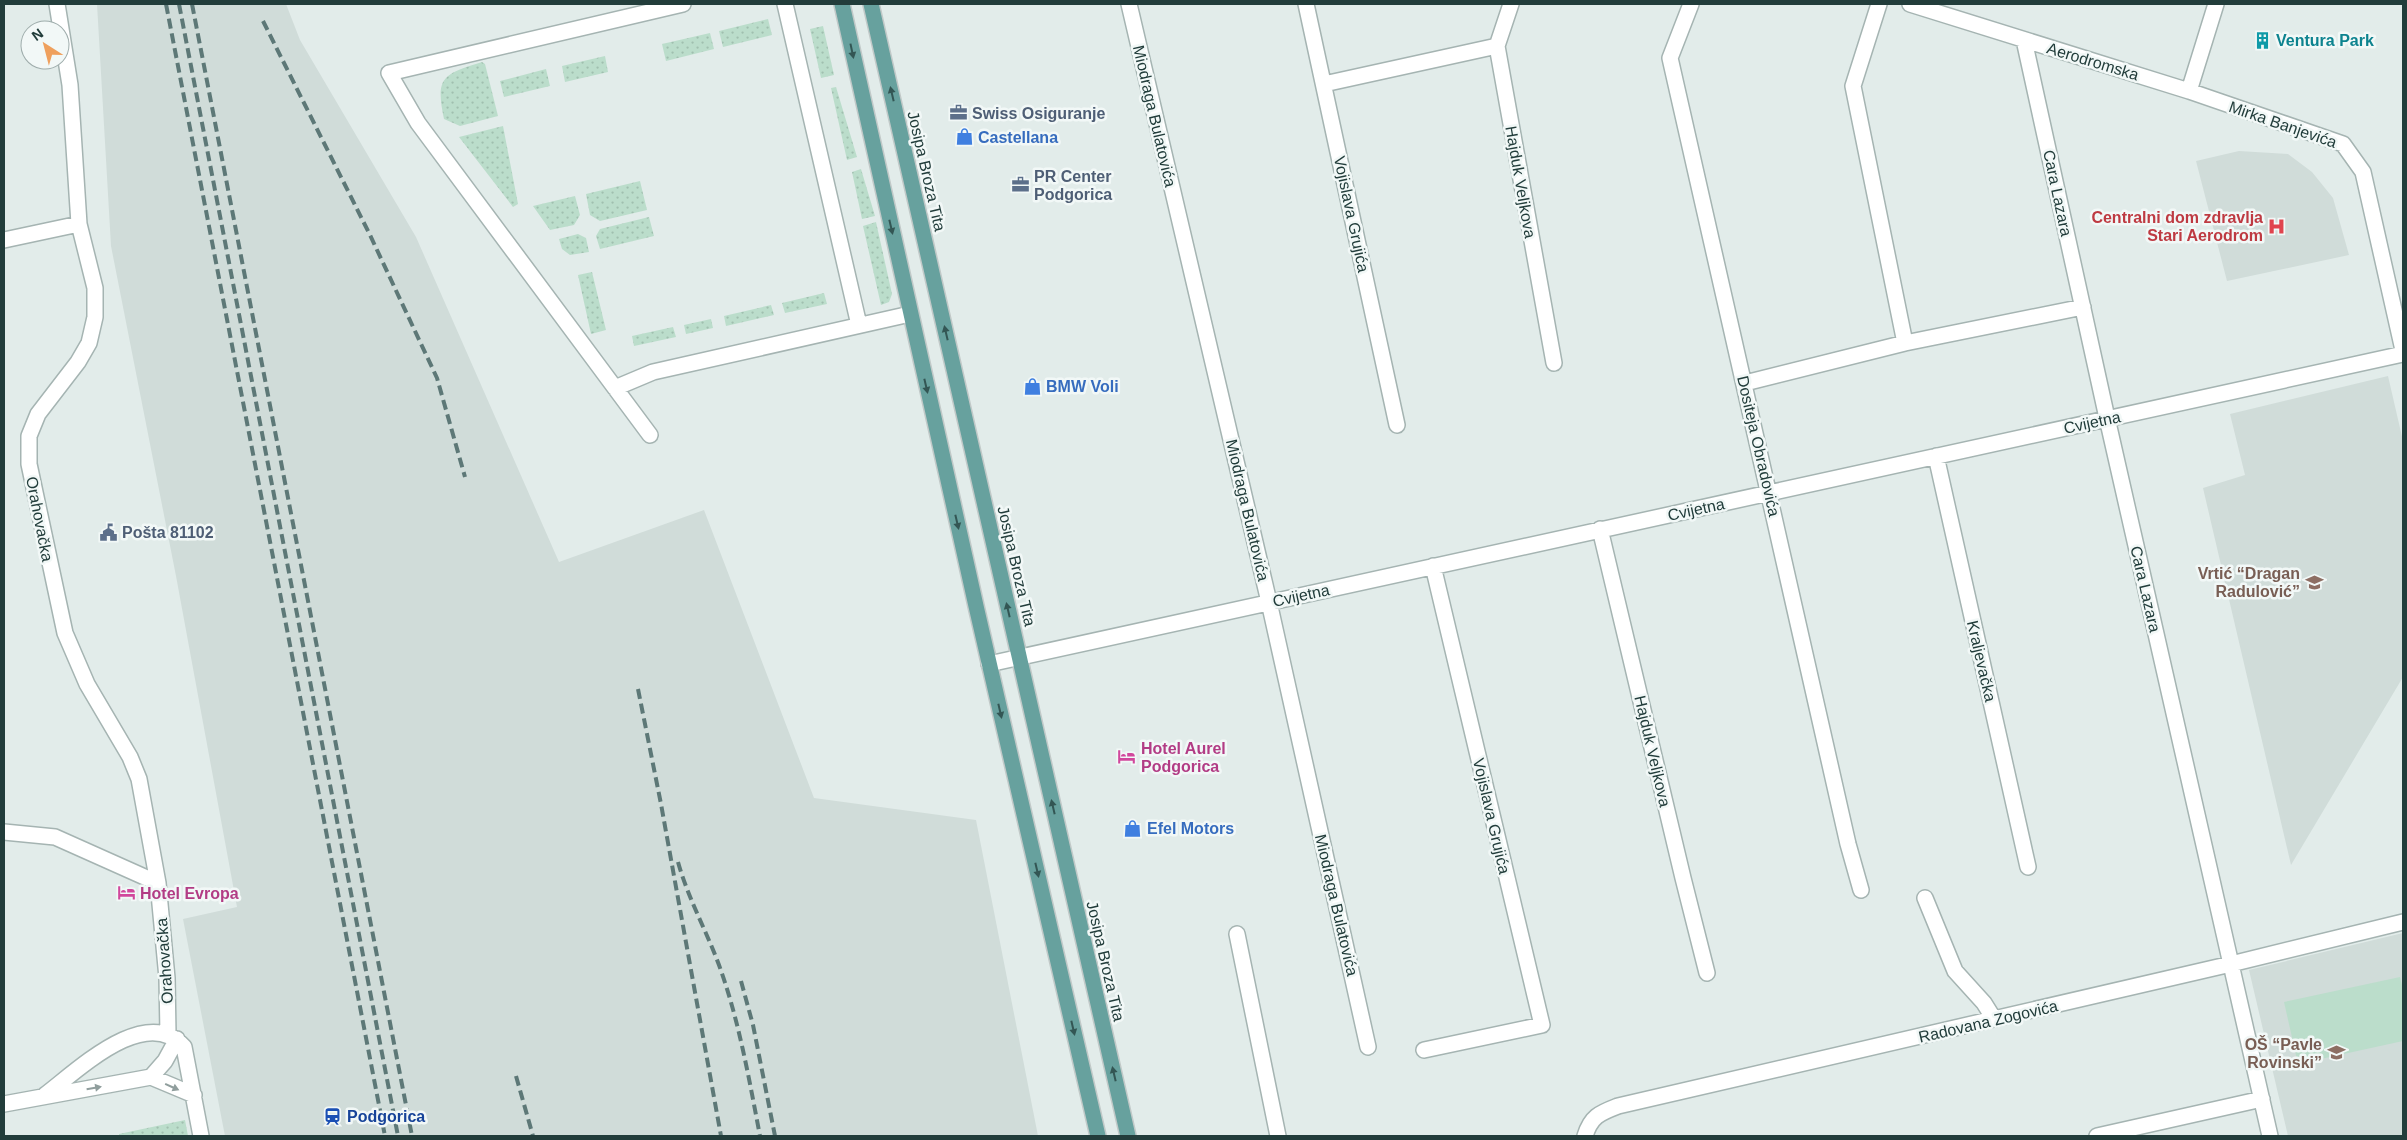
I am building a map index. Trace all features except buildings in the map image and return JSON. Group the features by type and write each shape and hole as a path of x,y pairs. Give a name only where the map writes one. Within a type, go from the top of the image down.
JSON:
{"main road":[{"path":"842,4 989,664 1098,1136"},
{"name":"Josipa Broza Tita","path":"871,4 1128,1136"}],"street":[{"name":"Orahovačka","path":"56,4 70,85 79,224 95,288 95,317 89,343 78,362 38,414 29,436 29,464 65,633 87,684 130,756 139,780 158,883 173,1037"},
{"path":"650,435 418,123 389,73 684,4"},
{"path":"785,4 859,325"},
{"name":"Miodraga Bulatovića","path":"1129,4 1269,602 1368,1047"},
{"name":"Vojislava Grujića","path":"1306,4 1397,425"},
{"path":"1324,84 1496,46 1511,4"},
{"name":"Dositeja Obradovića","path":"1691,4 1670,58 1770,492 1848,844 1861,890"},
{"path":"1879,4 1853,86 1905,343"},
{"name":"Aerodromska","path":"1910,4 2189,91"},
{"path":"2189,91 2216,4"},
{"name":"Cara Lazara","path":"2024,40 2107,418 2270,1136"},
{"name":"Hajduk Veljkova","path":"1496,46 1554,363"},
{"name":"Mirka Banjevića","path":"2189,91 2343,144 2363,172 2403,352"},
{"path":"4,240 79,224"},
{"path":"1745,383 1905,343 2083,307"},
{"path":"615,388 653,372 910,314"},
{"name":"Cvijetna","path":"989,664 2403,352"},
{"name":"Kraljevačka","path":"1936,456 2028,867"},
{"name":"Hajduk Veljkova","path":"1600,529 1682,878 1707,973"},
{"name":"Vojislava Grujića","path":"1424,1050 1542,1025 1433,566"},
{"path":"4,832 55,838 158,883"},
{"path":"1926,898 1955,971 1984,1003 1994,1019"},
{"name":"Radovana Zogovića","path":"1585,1136 1589,1123 1600,1113 1618,1106 2231,964 2403,922"},
{"path":"1237,934 1278,1136"},
{"path":"46,1096 97,1055 124,1039 151,1034 173,1037 184,1047 201,1136"},
{"path":"151,1077 165,1061 173,1037"},
{"path":"4,1104 151,1077 190,1095 194,1095"},
{"path":"2097,1136 2262,1099"}],"shaded area":[{"path":"97,4 286,4 300,40 416,237 559,562 704,510 814,798 976,820 1038,1136 225,1136 183,919 237,907 176,576 111,246"},
{"name":"Centralni dom zdravlja Stari Aerodrom","path":"2239,151 2288,154 2312,172 2333,198 2349,255 2227,281 2196,161"},
{"name":"Vrtić “Dragan Radulović”","path":"2388,376 2403,441 2403,677 2291,865 2203,488 2245,475 2230,414"},
{"name":"OŠ “Pavle Rovinski”","path":"2403,933 2403,1136 2288,1136 2249,970"}],"green space":[{"path":"768,19 772,35 723,47 719,31"},
{"path":"823,26 834,75 821,78 810,29"},
{"path":"710,33 714,49 666,61 662,44"},
{"path":"605,56 608,72 565,82 562,66"},
{"path":"482,62 485,64 498,116 460,126 444,119 441,94 445,79 458,70"},
{"path":"546,69 550,86 504,97 500,81"},
{"path":"836,87 857,157 847,160 831,88"},
{"path":"503,126 518,204 513,207 459,137"},
{"path":"861,169 875,216 862,219 852,172"},
{"path":"640,181 647,210 600,221 590,215 586,194"},
{"path":"575,196 580,215 574,225 550,230 533,206"},
{"path":"649,217 654,236 600,249 596,236 600,229"},
{"path":"876,222 892,294 889,302 881,305 863,226"},
{"path":"578,234 586,238 589,252 570,255 562,249 559,239"},
{"path":"592,272 606,330 591,334 578,275"},
{"path":"824,293 827,304 785,313 782,303"},
{"path":"771,305 774,315 726,326 724,316"},
{"path":"711,319 713,328 686,334 684,325"},
{"path":"673,327 676,337 634,346 632,336"},
{"path":"2400,977 2403,989 2403,1041 2298,1064 2284,1002"},
{"path":"185,1120 188,1136 119,1136 119,1134"}],"railway":[{"path":"166,4 385,1136"},
{"path":"179,4 398,1136"},
{"path":"192,4 412,1136"},
{"path":"263,21 370,235 437,378 465,477"},
{"path":"638,689 661,804 721,1136"},
{"path":"678,862 726,986 743,1050 760,1136"},
{"path":"741,981 753,1025 775,1136"},
{"path":"516,1076 533,1136"}],"place":[{"name":"Ventura Park","path":"2262,40"},
{"name":"Swiss Osiguranje","path":"958,113"},
{"name":"Castellana","path":"964,137"},
{"name":"PR Center Podgorica","path":"1020,185"},
{"name":"Centralni dom zdravlja Stari Aerodrom","path":"2277,226"},
{"name":"BMW Voli","path":"1032,386"},
{"name":"Pošta 81102","path":"108,532"},
{"name":"Vrtić “Dragan Radulović”","path":"2314,582"},
{"name":"Hotel Aurel Podgorica","path":"1127,757"},
{"name":"Efel Motors","path":"1133,828"},
{"name":"Hotel Evropa","path":"126,893"},
{"name":"OŠ “Pavle Rovinski”","path":"2336,1053"},
{"name":"Podgorica","path":"333,1116"}]}
